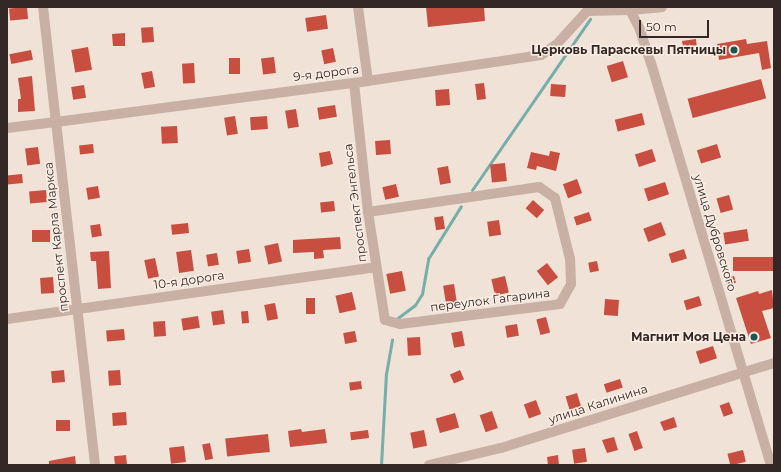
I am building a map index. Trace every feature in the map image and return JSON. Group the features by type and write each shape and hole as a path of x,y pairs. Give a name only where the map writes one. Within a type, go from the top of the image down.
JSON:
{"street":[{"name":"проспект Карла Маркса","path":"43,7 76,310 95,465"},
{"path":"358,7 368,81"},
{"name":"9-я дорога","path":"7,128 354,83 541,55 556,45 587,9 630,10 662,7"},
{"name":"улица Дубровского","path":"630,10 638,24 651,63 771,465"},
{"name":"проспект Энгельса","path":"354,83 375,267 385,320"},
{"name":"переулок Гагарина","path":"368,212 539,188 555,198 570,259 571,284 560,304 400,324 385,320"},
{"name":"10-я дорога","path":"7,319 375,267"},
{"name":"улица Калинина","path":"429,465 501,448 774,363"}],"building":[{"path":"27,7 28,19 10,21 9,9"},
{"path":"426,7 484,7 485,21 428,27"},
{"path":"326,15 328,29 307,32 305,18"},
{"path":"153,27 154,42 142,43 141,28"},
{"path":"125,33 125,46 113,46 112,34"},
{"path":"696,39 697,49 684,52 682,41"},
{"path":"746,39 747,44 767,41 771,68 762,70 759,53 719,60 717,44"},
{"path":"88,47 92,70 75,73 71,50"},
{"path":"333,48 336,62 324,64 321,50"},
{"path":"31,50 33,60 11,64 9,54"},
{"path":"274,57 276,73 263,74 261,59"},
{"path":"229,58 240,58 240,74 229,74"},
{"path":"623,61 628,77 612,82 607,66"},
{"path":"194,63 195,83 183,84 182,64"},
{"path":"152,71 155,87 144,89 141,73"},
{"path":"32,76 35,111 18,112 18,99 21,99 18,78"},
{"path":"761,79 766,98 693,118 688,99"},
{"path":"484,83 486,99 477,100 475,84"},
{"path":"551,84 566,85 565,97 550,96"},
{"path":"84,85 86,98 73,100 71,87"},
{"path":"449,89 450,105 436,106 435,90"},
{"path":"335,105 337,117 319,120 317,108"},
{"path":"296,109 299,127 288,128 285,111"},
{"path":"642,113 645,125 618,131 615,120"},
{"path":"235,116 238,134 227,135 224,118"},
{"path":"267,116 268,129 251,130 250,117"},
{"path":"177,126 178,143 162,144 161,127"},
{"path":"390,140 391,154 376,155 375,141"},
{"path":"93,144 94,153 80,154 79,145"},
{"path":"717,144 721,157 701,164 697,150"},
{"path":"38,147 40,164 27,165 25,149"},
{"path":"652,149 656,161 639,167 635,155"},
{"path":"330,151 333,164 321,167 319,153"},
{"path":"550,151 560,153 556,171 537,166 536,170 527,168 531,152 549,156"},
{"path":"505,163 507,181 492,182 490,165"},
{"path":"448,166 451,183 440,185 437,168"},
{"path":"22,174 23,183 8,185 7,176"},
{"path":"577,179 582,193 568,198 563,184"},
{"path":"665,182 669,194 648,201 644,189"},
{"path":"396,184 399,197 385,200 382,187"},
{"path":"98,186 100,198 88,200 86,188"},
{"path":"46,190 47,202 30,203 29,191"},
{"path":"729,195 733,209 721,213 717,199"},
{"path":"533,200 544,210 537,218 526,208"},
{"path":"334,201 335,211 321,212 320,202"},
{"path":"589,212 592,221 577,226 574,217"},
{"path":"443,216 445,229 436,230 434,217"},
{"path":"499,220 501,235 489,237 487,222"},
{"path":"661,222 666,235 648,242 643,229"},
{"path":"188,223 189,233 172,235 171,225"},
{"path":"100,224 102,236 92,237 90,226"},
{"path":"747,229 749,241 725,245 723,233"},
{"path":"32,230 50,230 50,242 32,242"},
{"path":"340,237 341,249 323,250 324,258 314,259 314,252 293,253 293,240"},
{"path":"278,243 282,262 268,264 264,246"},
{"path":"249,249 251,262 238,264 236,251"},
{"path":"684,249 687,259 672,263 669,254"},
{"path":"191,250 194,271 179,273 176,252"},
{"path":"109,251 111,288 98,289 96,261 91,261 90,252"},
{"path":"217,253 219,265 208,267 206,255"},
{"path":"733,257 774,257 774,271 733,271"},
{"path":"155,258 159,277 148,279 144,260"},
{"path":"597,261 599,271 590,273 588,263"},
{"path":"547,263 558,277 548,285 537,271"},
{"path":"402,271 406,291 390,294 386,274"},
{"path":"505,276 509,293 495,296 491,279"},
{"path":"734,276 736,283 728,285 726,278"},
{"path":"53,277 54,293 41,294 40,278"},
{"path":"454,284 457,303 446,304 443,286"},
{"path":"772,290 774,308 762,311 771,338 751,344 736,298 758,291 759,294"},
{"path":"352,292 356,310 339,313 335,296"},
{"path":"699,296 702,306 687,310 684,301"},
{"path":"306,298 315,298 315,314 306,314"},
{"path":"605,299 619,300 618,316 604,315"},
{"path":"275,303 278,319 267,321 264,305"},
{"path":"223,310 225,324 213,326 211,312"},
{"path":"248,311 249,323 242,324 241,312"},
{"path":"198,316 200,328 183,331 181,319"},
{"path":"546,317 550,332 540,335 536,320"},
{"path":"165,321 166,336 154,337 153,322"},
{"path":"517,324 519,336 507,338 505,326"},
{"path":"124,329 125,340 107,342 106,331"},
{"path":"355,331 357,342 345,344 343,333"},
{"path":"462,331 465,346 454,348 451,333"},
{"path":"420,337 421,355 408,356 407,338"},
{"path":"713,346 717,358 700,364 696,352"},
{"path":"64,370 65,382 52,383 51,371"},
{"path":"120,370 121,385 109,386 108,371"},
{"path":"460,370 464,379 454,384 450,374"},
{"path":"620,379 623,388 607,393 604,384"},
{"path":"361,381 362,389 350,390 349,382"},
{"path":"577,393 581,406 570,410 566,397"},
{"path":"536,400 541,414 529,419 524,404"},
{"path":"729,402 733,413 724,417 720,405"},
{"path":"492,411 498,428 486,432 480,415"},
{"path":"126,412 127,425 113,426 112,413"},
{"path":"455,413 459,427 440,433 436,419"},
{"path":"674,417 677,427 664,431 660,422"},
{"path":"56,420 70,420 70,431 56,431"},
{"path":"301,429 302,432 325,429 327,443 290,447 288,431"},
{"path":"368,430 369,438 351,440 350,432"},
{"path":"424,430 427,446 413,448 410,433"},
{"path":"637,431 643,448 634,451 628,434"},
{"path":"268,434 270,452 227,456 225,438"},
{"path":"614,437 618,450 607,453 602,440"},
{"path":"210,443 213,459 205,460 202,445"},
{"path":"184,446 186,462 171,464 169,448"},
{"path":"585,448 587,462 574,464 572,450"},
{"path":"743,450 746,462 730,465 727,454"},
{"path":"126,455 127,465 115,465 114,456"},
{"path":"558,455 559,465 548,465 547,457"},
{"path":"75,456 76,465 49,465 49,461"}],"waterway":[{"path":"472,190 590,19"},
{"path":"395,320 415,305 422,294 428,259 461,206"},
{"path":"381,465 386,374 392,340"}],"place":[{"name":"Церковь Параскевы Пятницы","path":"734,50"},
{"name":"Магнит Моя Цена","path":"754,337"}]}
